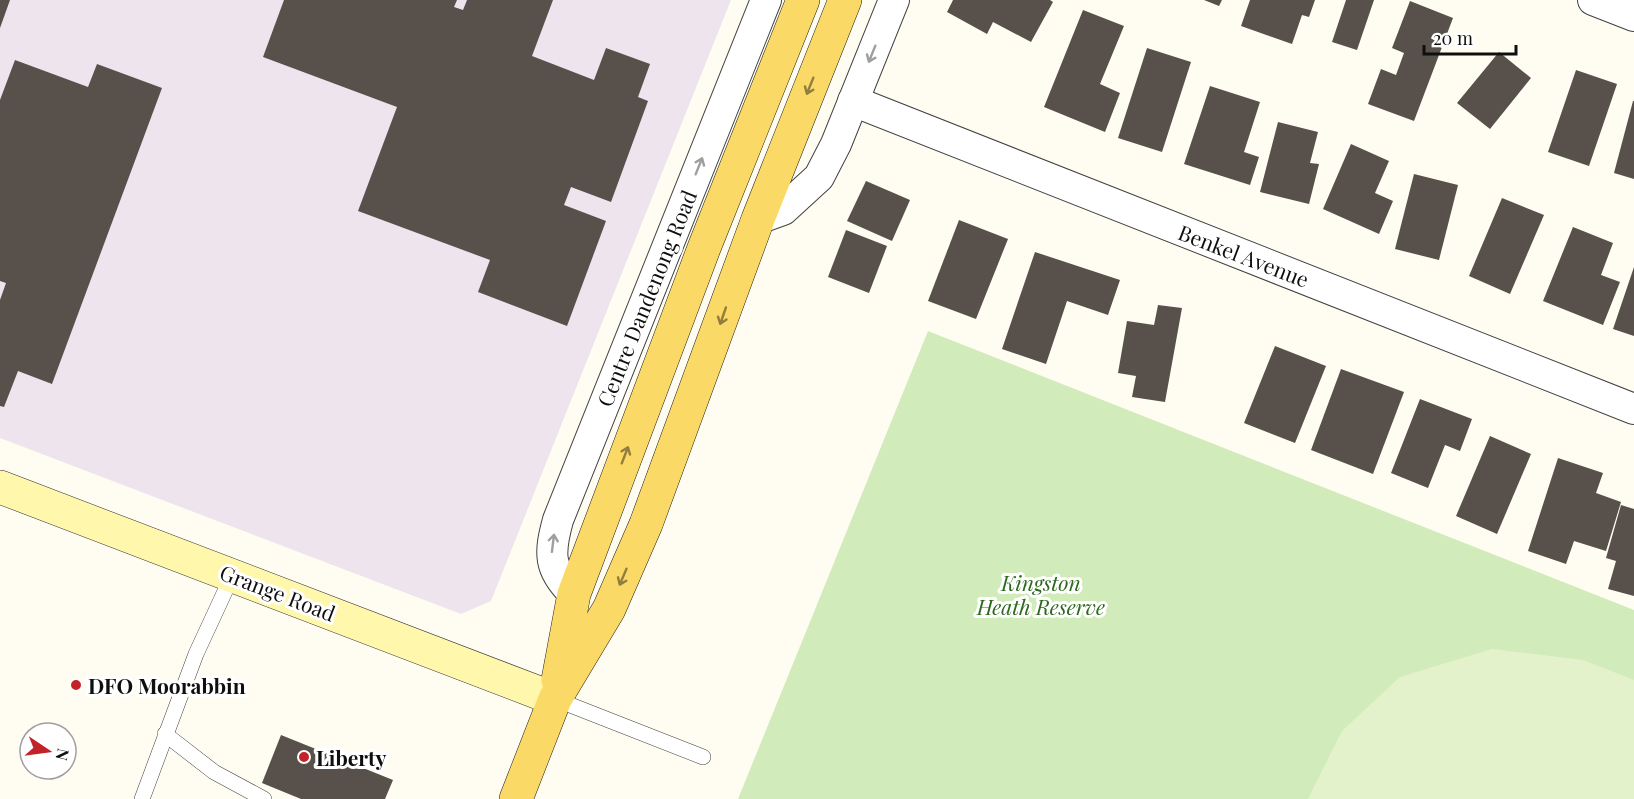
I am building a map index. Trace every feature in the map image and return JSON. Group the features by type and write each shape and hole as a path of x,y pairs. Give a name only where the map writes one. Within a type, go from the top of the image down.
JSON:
{"main road":[{"name":"Centre Dandenong Road","path":"555,699 574,594 704,248 803,0"},
{"name":"Centre Dandenong Road","path":"516,799 555,699 609,609 646,524 758,219 842,6"},
{"name":"Grange Road","path":"0,487 233,574 555,699"}],"street":[{"name":"Centre Dandenong Road","path":"574,594 558,580 553,564 551,546 558,519 765,0"},
{"path":"809,0 842,6"},
{"path":"758,219 783,210 819,177 894,0"},
{"path":"1593,0 1634,16"},
{"name":"Benkel Avenue","path":"853,101 1634,409"}],"lane":[{"path":"142,799 196,654 233,574"},
{"path":"555,699 703,757"},
{"path":"165,734 214,772 264,799"}],"shaded area":[{"path":"0,0 731,0 491,601 461,614 0,438"}],"green space":[{"name":"Kingston Heath Reserve","path":"928,331 1634,610 1634,799 738,799"},
{"path":"1492,649 1583,660 1634,680 1634,799 1308,799 1342,731 1400,677"}],"building":[{"path":"0,0 10,0 0,28"},
{"path":"284,0 457,0 454,7 463,10 467,0 553,0 532,56 594,80 606,48 650,64 638,97 648,101 611,202 571,187 564,205 606,221 567,326 478,292 490,260 358,211 397,107 263,57"},
{"path":"953,0 1050,0 1053,2 1031,42 993,22 987,34 947,12"},
{"path":"1204,0 1222,0 1219,6"},
{"path":"1250,0 1315,0 1309,17 1302,15 1292,44 1241,26"},
{"path":"1346,0 1374,0 1357,50 1332,42"},
{"path":"1410,1 1453,18 1414,121 1368,104 1381,69 1396,75 1404,53 1392,48"},
{"path":"1083,10 1124,26 1100,84 1120,93 1105,132 1044,107"},
{"path":"1147,48 1191,62 1162,152 1118,138"},
{"path":"1499,52 1531,78 1490,129 1457,103"},
{"path":"15,60 88,87 97,64 162,88 52,384 18,371 4,407 0,406 0,300 6,283 0,281 0,100"},
{"path":"1576,70 1617,84 1589,166 1548,152"},
{"path":"1210,86 1260,102 1244,152 1259,157 1250,185 1184,164"},
{"path":"1634,101 1634,179 1614,173"},
{"path":"1278,122 1318,132 1310,163 1319,164 1309,204 1260,192"},
{"path":"1351,144 1389,161 1375,193 1393,201 1379,234 1323,209"},
{"path":"1414,174 1458,185 1439,260 1395,249"},
{"path":"866,181 910,200 892,241 847,221"},
{"path":"1502,198 1544,215 1510,294 1469,276"},
{"path":"959,220 1008,239 976,319 928,301"},
{"path":"1573,227 1613,243 1601,275 1620,282 1603,325 1543,301"},
{"path":"846,230 887,246 869,293 828,277"},
{"path":"1035,252 1120,280 1108,315 1067,301 1046,364 1002,349"},
{"path":"1634,267 1634,336 1613,329"},
{"path":"1158,305 1182,308 1165,402 1132,397 1136,376 1118,373 1127,321 1154,325"},
{"path":"1275,346 1326,366 1295,443 1244,423"},
{"path":"1341,369 1404,392 1373,474 1311,450"},
{"path":"1420,399 1472,419 1460,451 1445,445 1428,488 1391,473"},
{"path":"1490,436 1531,454 1497,534 1456,516"},
{"path":"1558,458 1603,473 1596,493 1621,502 1606,551 1574,541 1566,564 1528,551"},
{"path":"1621,505 1634,509 1634,596 1608,589 1616,561 1606,558"},
{"name":"Liberty","path":"281,735 393,780 385,799 301,799 262,783"}],"place":[{"name":"DFO Moorabbin","path":"76,685"},
{"name":"Liberty","path":"304,757"}]}
